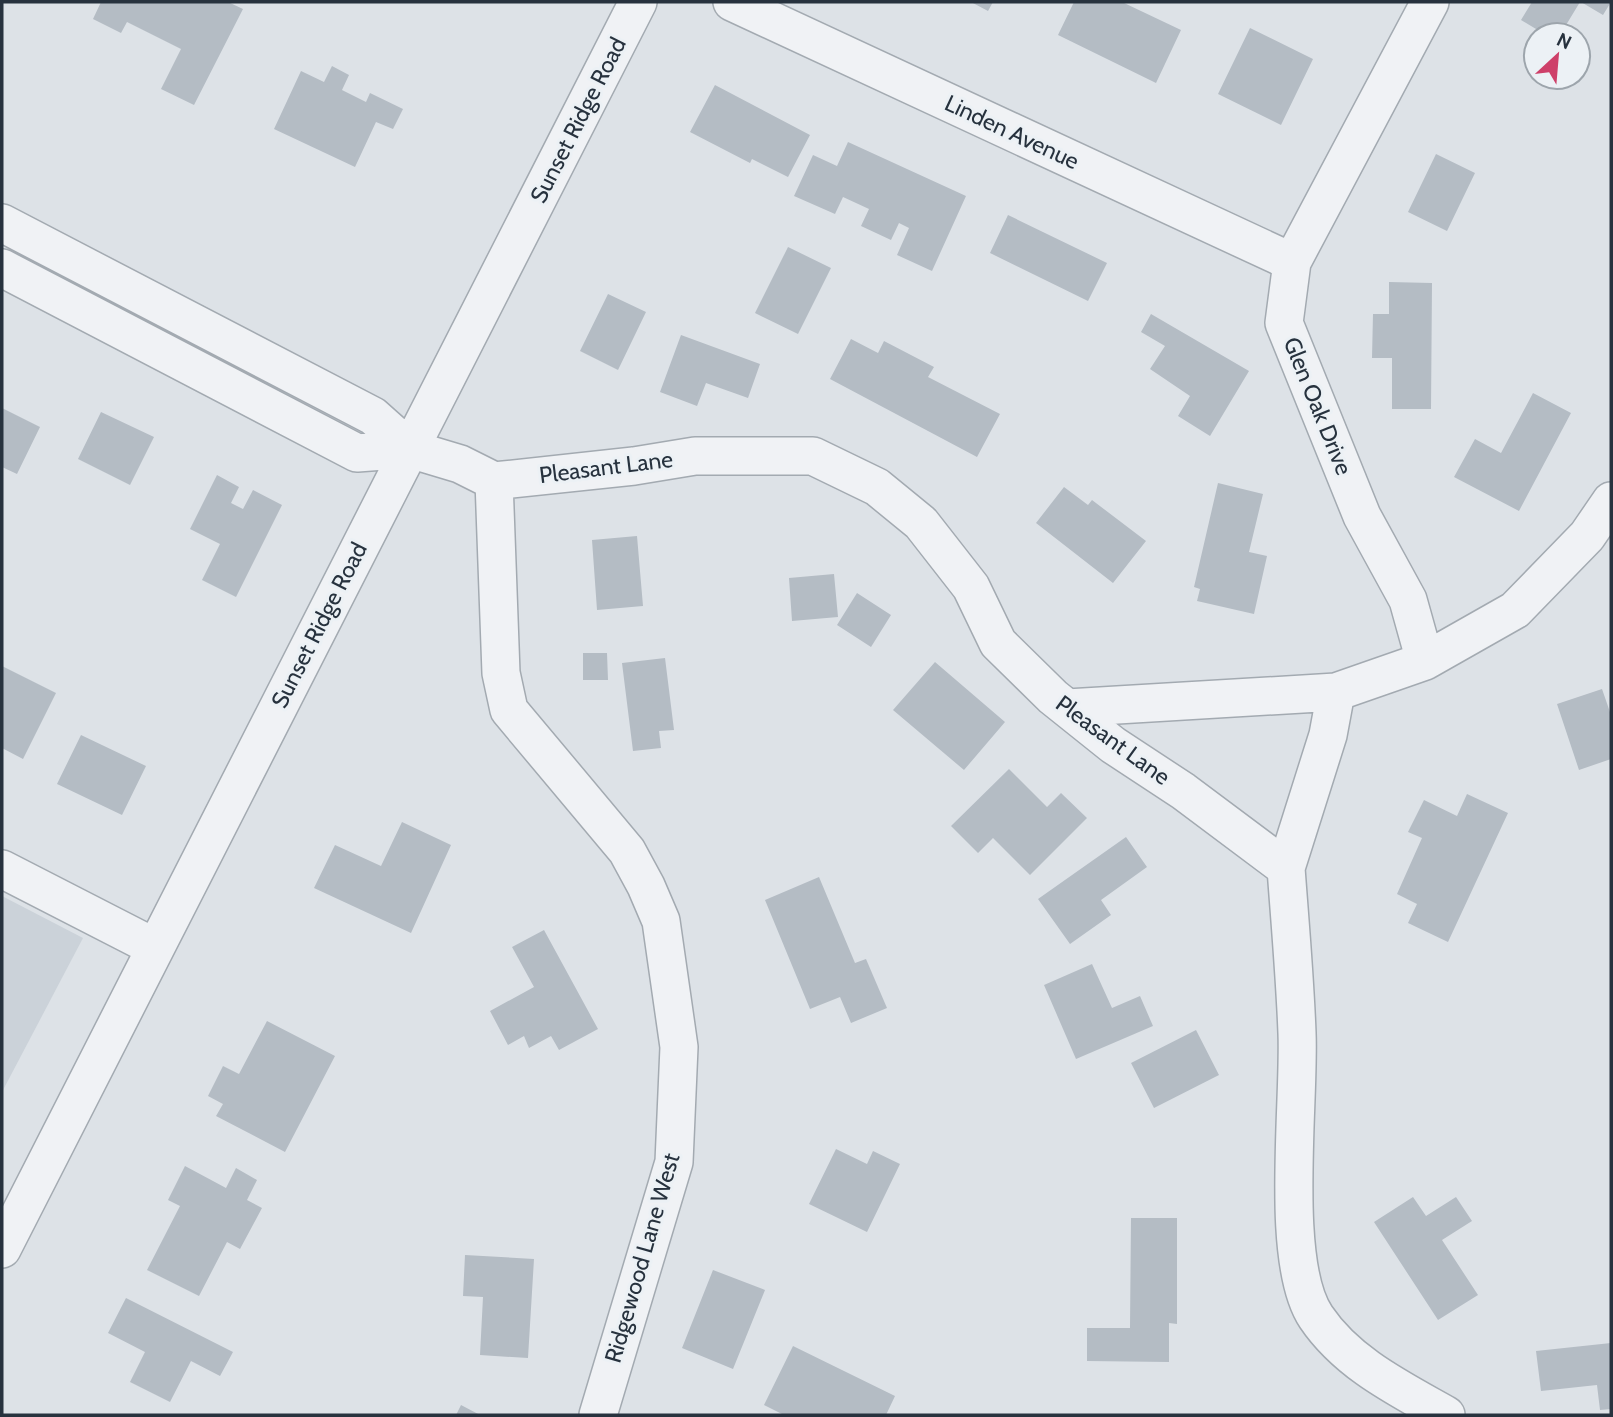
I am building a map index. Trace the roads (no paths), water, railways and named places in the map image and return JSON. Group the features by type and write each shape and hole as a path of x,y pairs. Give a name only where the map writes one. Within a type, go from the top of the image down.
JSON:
{"street":[{"name":"Sunset Ridge Road","path":"2,1249 14,1194 154,947 638,2"},
{"name":"Linden Avenue","path":"732,2 1292,262"},
{"name":"Glen Oak Drive","path":"1425,661 1408,600 1362,516 1284,323 1292,262 1430,2"},
{"path":"2,223 373,416 410,449"},
{"path":"2,268 356,453 410,449 460,464 494,481"},
{"path":"145,343 164,307"},
{"path":"250,398 268,361"},
{"name":"Pleasant Lane","path":"494,481 634,466 695,456 813,456 877,487 921,523 971,587 998,643 1067,708 1113,745 1183,791 1286,868"},
{"name":"Ridgewood Lane West","path":"494,481 501,673 509,710 627,851 646,886 660,921 679,1047 674,1161 598,1415"},
{"path":"1067,708 1336,692 1425,661 1515,610 1587,536 1611,501"},
{"path":"1336,692 1328,735 1286,868 1297,1034 1295,1238 1303,1286 1314,1315 1347,1355 1446,1415"},
{"path":"2,869 154,947"}]}
